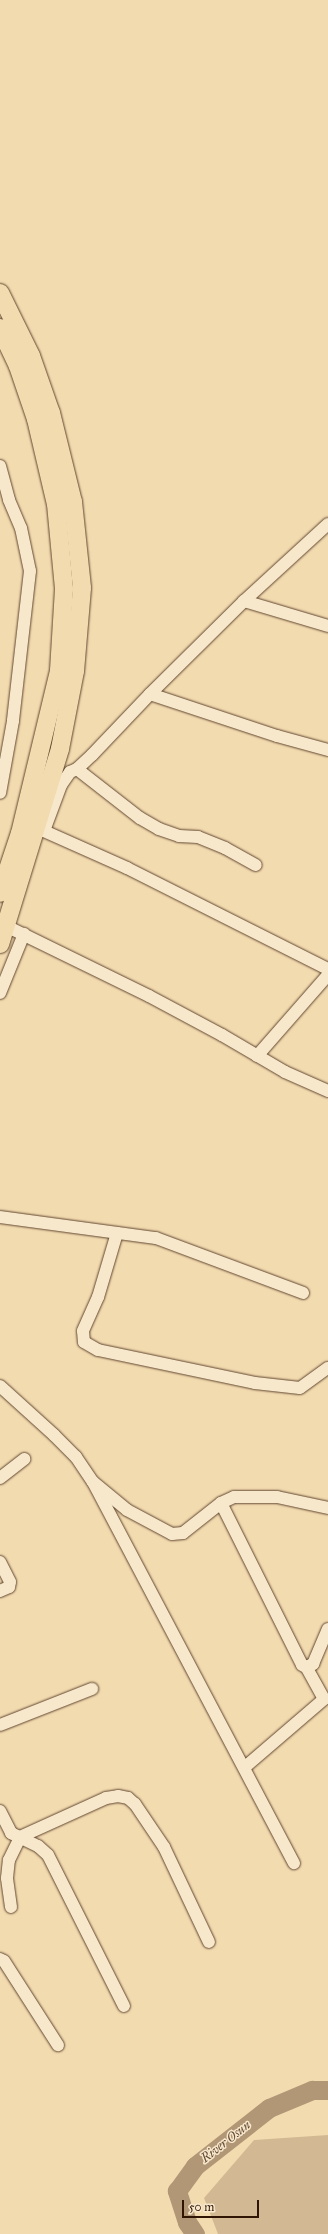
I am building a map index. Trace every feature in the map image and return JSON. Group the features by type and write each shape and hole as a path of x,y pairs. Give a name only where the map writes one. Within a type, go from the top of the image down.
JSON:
{"highway":[{"path":"0,294 32,356 51,413 73,502 82,588 75,671 60,749 40,831 0,944"},
{"path":"0,328 18,366 36,419 56,504 64,589 59,671 20,833 0,893"}],"street":[{"path":"0,466 9,500 21,528 30,571 13,721 0,792"},
{"path":"328,524 244,601 77,769 70,772 64,778 40,831 133,871 328,969"},
{"path":"244,601 328,626"},
{"path":"150,694 277,736 328,750"},
{"path":"77,769 140,818 159,829 179,836 198,837 225,848 256,865"},
{"path":"6,926 149,996 285,1072 328,1091"},
{"path":"0,993 24,934"},
{"path":"258,1056 328,975"},
{"path":"0,1217 156,1238 303,1293"},
{"path":"117,1233 98,1297 83,1331 84,1342 98,1350 255,1383 300,1388 328,1368"},
{"path":"0,1386 60,1440 76,1458 93,1482 245,1767 294,1863"},
{"path":"0,1478 24,1459"},
{"path":"93,1482 127,1510 176,1534 183,1533 221,1503 234,1497 277,1497 328,1508"},
{"path":"221,1503 299,1661 306,1667 326,1702 245,1767"},
{"path":"113,1519 127,1510"},
{"path":"0,1562 10,1582 9,1587 0,1592"},
{"path":"306,1667 313,1664 328,1629"},
{"path":"0,1725 92,1689"},
{"path":"11,1907 7,1878 9,1860 20,1837 106,1798 118,1796 128,1798 135,1804 164,1847 209,1942"},
{"path":"0,1811 11,1833 38,1846 48,1854 57,1868 124,2006"},
{"path":"0,1959 4,1961 58,2045"}],"shaded area":[{"path":"328,2135 328,2234 218,2234 204,2198 254,2140"}],"waterway":[{"name":"River Osun","path":"195,2234 187,2222 177,2191 195,2166 269,2108 312,2090 328,2090"}]}
